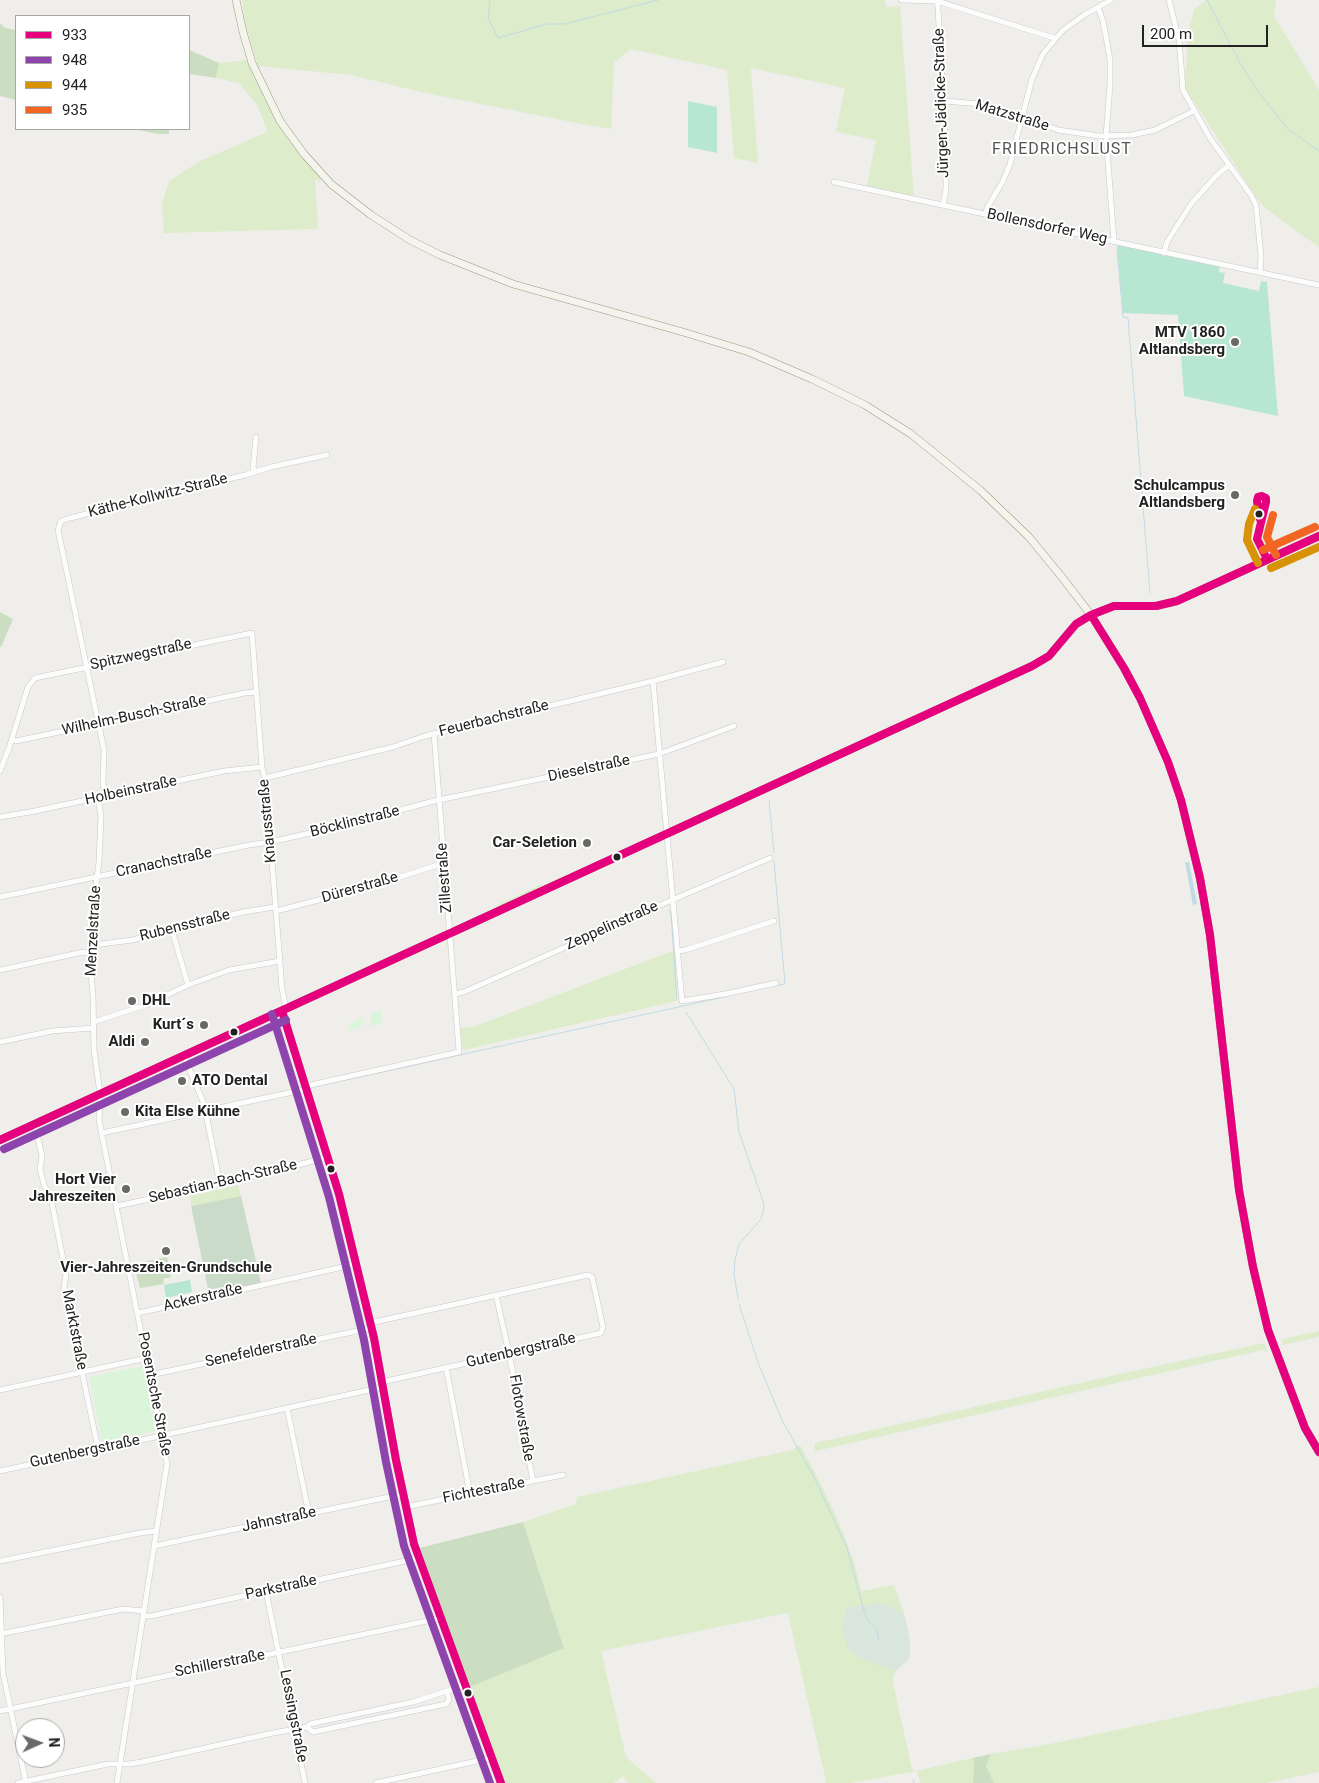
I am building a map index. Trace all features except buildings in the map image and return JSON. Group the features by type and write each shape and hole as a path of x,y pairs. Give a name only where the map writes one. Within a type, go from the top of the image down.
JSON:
{"main road":[{"path":"236,0 252,63 258,79 280,121 304,154 331,184 371,215 410,240 440,255 513,284 749,352 812,378 865,406 911,434 980,490 1028,537 1062,576 1091,615 1120,661 1140,698 1168,762 1181,800 1193,844 1210,935 1239,1190 1253,1267 1268,1330 1305,1428 1319,1452"},
{"path":"0,1140 1032,666 1049,656 1076,624 1091,615 1114,606 1156,606 1177,601 1319,536"}],"street":[{"path":"901,0 937,1 1054,38"},
{"path":"986,214 1010,164 1036,69 1043,54 1054,38 1076,20 1111,0"},
{"path":"1169,0 1179,40 1182,86 1194,112 1210,138 1251,195 1256,205 1261,256 1260,273"},
{"name":"Jürgen-Jädicke-Straße","path":"937,1 944,101 946,176 943,205"},
{"path":"1098,7 1104,21 1110,59 1106,136 1114,241"},
{"name":"Matzstraße","path":"944,101 981,104 1070,133 1106,136 1132,135 1155,130 1194,112"},
{"path":"1164,253 1170,235 1191,204 1216,176 1229,165"},
{"name":"Bollensdorfer Weg","path":"834,182 1319,285"},
{"path":"255,471 253,468 256,437"},
{"name":"Käthe-Kollwitz-Straße","path":"61,521 255,471 327,455"},
{"name":"Menzelstraße","path":"61,521 58,530 104,756 94,945 90,963 99,1095"},
{"name":"Spitzwegstraße","path":"12,739 32,680 39,676 252,633"},
{"name":"Knausstraße","path":"252,633 284,1010"},
{"name":"Feuerbachstraße","path":"265,778 723,662"},
{"path":"653,681 682,1001 776,983"},
{"name":"Wilhelm-Busch-Straße","path":"12,739 16,740 256,692"},
{"name":"Dieselstraße","path":"440,800 659,754 734,726"},
{"name":"Zillestraße","path":"306,1087 459,1052 434,734"},
{"path":"0,771 12,739"},
{"name":"Holbeinstraße","path":"0,817 224,772 262,767"},
{"name":"Böcklinstraße","path":"270,842 337,827 440,800"},
{"name":"Cranachstraße","path":"0,897 270,842"},
{"name":"Zeppelinstraße","path":"455,994 464,992 770,858"},
{"name":"Dürerstraße","path":"275,909 365,888 444,863"},
{"name":"Rubensstraße","path":"94,945 132,940 243,912 275,909"},
{"path":"678,951 774,921"},
{"path":"172,930 188,985"},
{"path":"0,970 83,952 92,954"},
{"path":"0,1042 93,1024 229,970 280,961"},
{"path":"284,1010 328,1157 356,1264 383,1384 405,1507 419,1558 501,1783"},
{"path":"184,1056 205,1111 220,1184"},
{"path":"102,1133 306,1087"},
{"name":"Posentsche Straße","path":"99,1095 99,1120 167,1464 118,1783"},
{"name":"Marktstraße","path":"35,1125 42,1156 40,1169 50,1198 66,1274 64,1288 67,1303 74,1317 98,1448"},
{"name":"Sebastian-Bach-Straße","path":"117,1206 286,1169 328,1157"},
{"name":"Ackerstraße","path":"138,1313 356,1264"},
{"name":"Senefelderstraße","path":"150,1375 591,1275"},
{"name":"Gutenbergstraße","path":"0,1471 287,1408 446,1367 601,1333 604,1327 591,1275"},
{"name":"Flotowstraße","path":"496,1296 509,1353 532,1481"},
{"path":"0,1390 147,1358"},
{"path":"446,1367 470,1494"},
{"path":"287,1408 309,1514"},
{"name":"Fichtestraße","path":"405,1507 562,1475"},
{"name":"Jahnstraße","path":"154,1546 403,1494"},
{"path":"0,1561 157,1531"},
{"name":"Parkstraße","path":"0,1634 123,1609 159,1615 419,1558"},
{"name":"Lessingstraße","path":"266,1591 306,1783"},
{"path":"0,1597 3,1672 26,1782"},
{"name":"Schillerstraße","path":"0,1711 441,1618"},
{"path":"307,1728 310,1724 413,1702 465,1685"},
{"path":"18,1783 108,1764 142,1762 296,1729 307,1728 313,1732 446,1704 449,1700 447,1691"},
{"path":"376,1783 492,1758"}],"green space":[{"path":"242,0 885,0 886,7 900,6 914,196 867,186 876,140 836,132 845,88 751,68 758,163 734,158 727,70 630,49 614,63 611,129 421,92 351,75 258,66 246,27"},
{"path":"1206,0 1276,0 1274,16 1319,90 1319,247 1266,209 1256,197 1185,88 1188,35 1194,9"},
{"path":"0,23 5,28 15,30 15,100 0,96"},
{"path":"190,50 219,63 216,78 190,74"},
{"path":"247,60 278,123 319,175 321,182 315,179 318,229 164,233 162,204 169,181 200,161 267,132 257,105 239,83 216,78 219,63"},
{"path":"688,101 717,107 717,153 688,147"},
{"path":"139,130 169,130 169,134 157,134"},
{"path":"1117,245 1220,267 1219,272 1225,273 1223,283 1259,291 1261,281 1267,282 1278,416 1184,396 1178,315 1123,313"},
{"path":"1263,526 1268,528 1278,549 1274,551 1267,550 1262,544 1260,535"},
{"path":"0,612 13,619 1,647 0,647"},
{"path":"542,884 543,889 498,910 496,906"},
{"path":"675,950 677,1001 463,1050 460,1028 473,1027"},
{"path":"381,1010 382,1022 371,1027 371,1014"},
{"path":"363,1017 363,1025 349,1031 349,1024"},
{"path":"238,1185 241,1196 191,1206 190,1196"},
{"path":"241,1196 261,1283 209,1294 191,1206"},
{"path":"167,1257 171,1277 163,1279 164,1284 140,1288 134,1264"},
{"path":"190,1280 192,1292 166,1298 164,1285"},
{"path":"1319,1331 1319,1337 1283,1345 1282,1339"},
{"path":"1264,1343 1268,1353 1263,1350 816,1451 814,1448 815,1443"},
{"path":"144,1366 156,1431 102,1442 89,1377"},
{"path":"800,1445 840,1525 854,1562 861,1590 894,1585 905,1616 889,1605 882,1665 896,1671 893,1683 912,1769 916,1771 851,1783 825,1783 787,1613 601,1651 626,1757 656,1783 628,1783 623,1776 614,1783 504,1783 470,1687 564,1647 523,1522 576,1504 577,1497 792,1450"},
{"path":"523,1522 564,1648 470,1687 419,1548"},
{"path":"1319,1687 1319,1772 1267,1783 994,1783 986,1766 991,1754 1055,1743"},
{"path":"991,1754 986,1766 994,1783 973,1783 974,1761 972,1758"},
{"path":"972,1758 974,1761 973,1783 921,1783 916,1771"}],"shaded area":[{"path":"877,1603 889,1605 905,1616 910,1640 910,1656 896,1671 863,1659 848,1649 842,1626 847,1608"}],"water":[{"path":"1185,862 1189,862 1197,904 1193,905"}],"waterway":[{"path":"489,0 488,18 498,38 547,24 564,24 658,0"},
{"path":"1207,0 1240,63 1259,93 1289,130 1319,151"},
{"path":"1117,249 1123,317 1128,318 1150,593"},
{"path":"769,800 774,853"},
{"path":"774,861 785,984 775,986"},
{"path":"669,910 671,914 677,999"},
{"path":"314,1087 724,997"},
{"path":"686,1012 734,1089 739,1132 763,1201 764,1208 761,1219 739,1244 734,1274 738,1299"},
{"path":"739,1304 759,1365 782,1420 814,1477 847,1548 867,1619 877,1630 879,1641"}],"transit line":[{"name":"933","path":"1260,519 1257,501 1258,497 1262,496 1266,498 1266,502 1257,539 1267,559"},
{"name":"944","path":"1255,509 1249,524 1247,540 1258,563"},
{"name":"935","path":"1273,515 1267,537 1276,555"},
{"name":"935","path":"1263,550 1315,527"},
{"name":"933","path":"0,1140 1032,666 1049,656 1076,624 1091,615 1114,606 1156,606 1177,601 1319,536"},
{"name":"944","path":"1271,568 1319,547"},
{"name":"933","path":"1091,615 1140,698 1168,762 1181,800 1200,878 1210,935 1239,1190 1253,1267 1268,1330 1305,1428 1319,1452"},
{"name":"933","path":"282,1011 339,1194 374,1338 396,1460 414,1544 501,1783"},
{"name":"948","path":"272,1014 329,1197 364,1340 386,1462 404,1546 490,1783"},
{"name":"948","path":"4,1149 286,1020"}],"place":[{"name":"MTV 1860 Altlandsberg","path":"1235,342"},
{"name":"Schulcampus Altlandsberg","path":"1235,495"},
{"name":"Car-Seletion","path":"587,843"},
{"name":"DHL","path":"132,1001"},
{"name":"Kurt´s","path":"204,1025"},
{"name":"Aldi","path":"145,1042"},
{"name":"ATO Dental","path":"182,1081"},
{"name":"Kita Else Kühne","path":"125,1112"},
{"name":"Hort Vier Jahreszeiten","path":"126,1189"},
{"name":"Vier-Jahreszeiten-Grundschule","path":"166,1251"}],"district":[{"name":"FRIEDRICHSLUST","path":"1062,150"}]}
